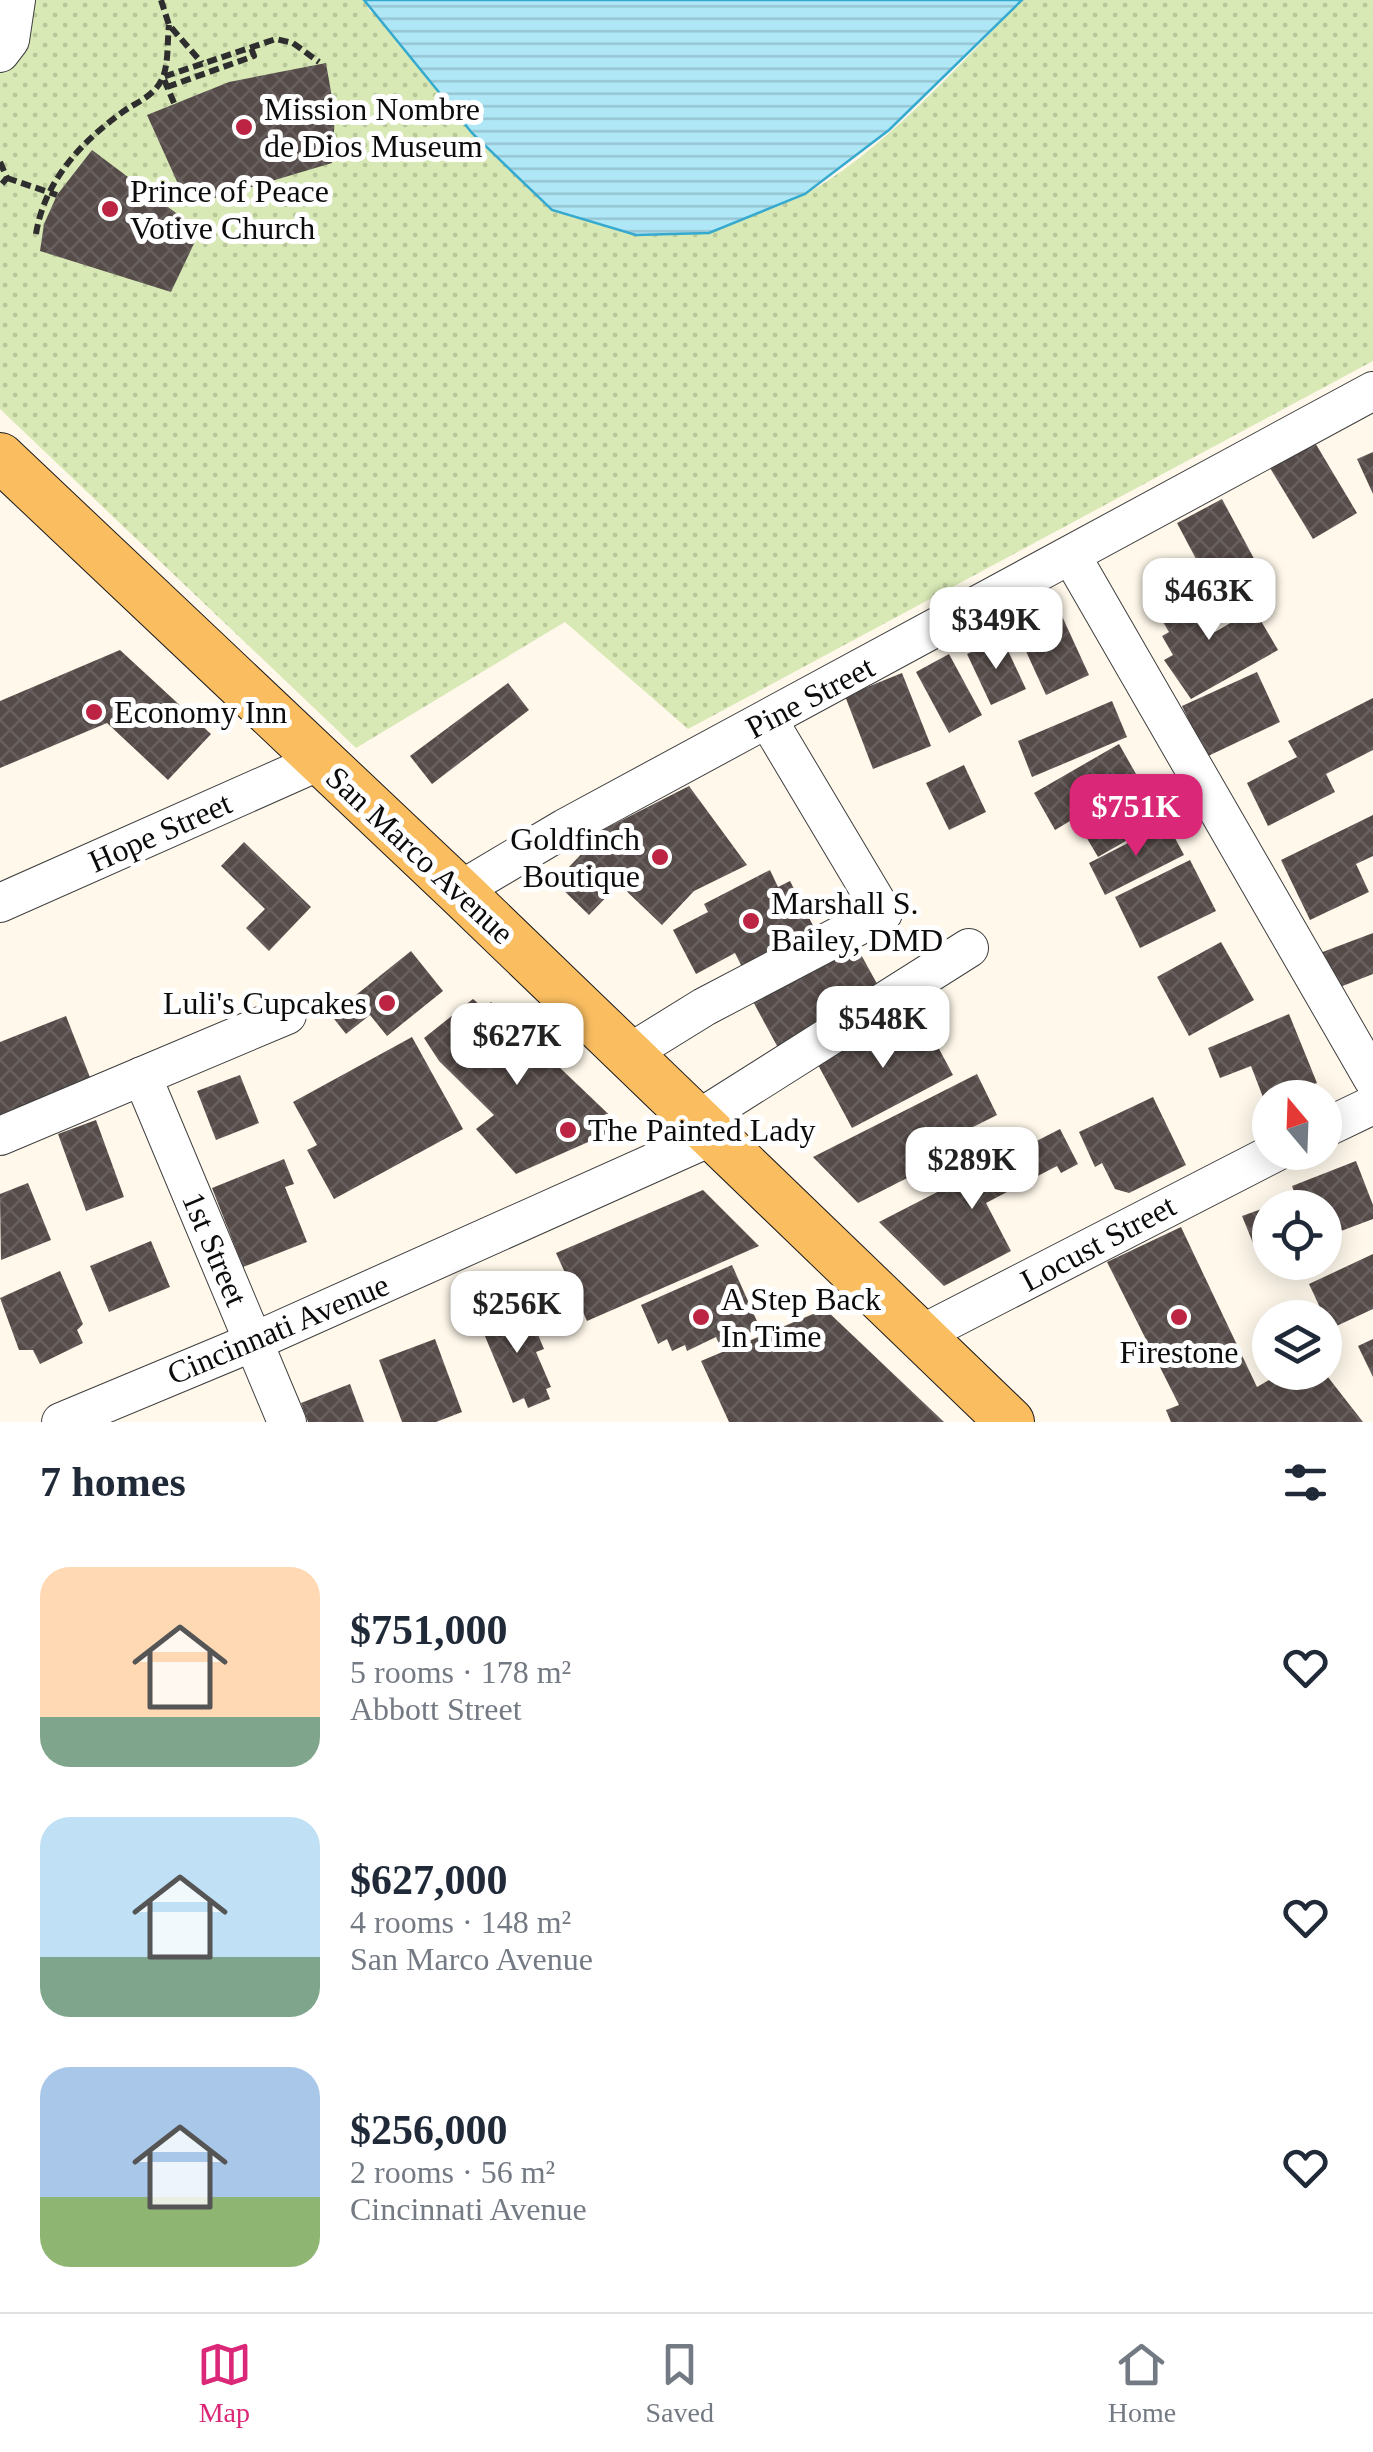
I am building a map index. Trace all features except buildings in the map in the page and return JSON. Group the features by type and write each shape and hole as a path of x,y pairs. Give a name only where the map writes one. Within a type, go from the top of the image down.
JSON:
{"main road":[{"name":"San Marco Avenue","path":"8,476 459,891 1010,1422"}],"street":[{"path":"0,53 10,40 16,0"},
{"name":"Pine Street","path":"459,891 1373,391"},
{"path":"1072,558 1373,1079"},
{"path":"628,1054 704,1007 883,912 768,720"},
{"name":"Hope Street","path":"0,903 320,761"},
{"name":"Cincinnati Avenue","path":"61,1422 254,1342 705,1128 969,948"},
{"path":"0,1136 287,1014"},
{"name":"1st Street","path":"142,1076 287,1422"},
{"path":"1342,1120 1373,1105"},
{"name":"Locust Street","path":"920,1335 1252,1164"}],"path":[{"path":"161,0 169,25 202,63"},
{"path":"36,234 48,190 87,142 124,110 152,95 163,77 169,25"},
{"path":"163,77 250,45 284,40 319,62"},
{"path":"168,87 254,56 250,45"},
{"path":"163,77 174,103"},
{"path":"0,162 7,178"},
{"path":"7,178 57,195"},
{"path":"0,186 7,178"}],"green space":[{"path":"30,0 364,0 370,11 726,225 805,194 862,156 947,78 1022,0 1373,0 1373,361 688,729 565,622 356,748 0,409 0,74"}],"water":[{"path":"364,0 1022,0 889,130 805,194 709,233 636,235 552,210 472,133"}],"place":[{"name":"Mission Nombre de Dios Museum","path":"244,127"},
{"name":"Prince of Peace Votive Church","path":"110,209"},
{"name":"Economy Inn","path":"94,712"},
{"name":"Goldfinch Boutique","path":"660,857"},
{"name":"Marshall S. Bailey, DMD","path":"751,921"},
{"name":"Luli's Cupcakes","path":"387,1003"},
{"name":"The Painted Lady","path":"568,1130"},
{"name":"A Step Back In Time","path":"701,1317"},
{"name":"Firestone","path":"1179,1317"}]}
